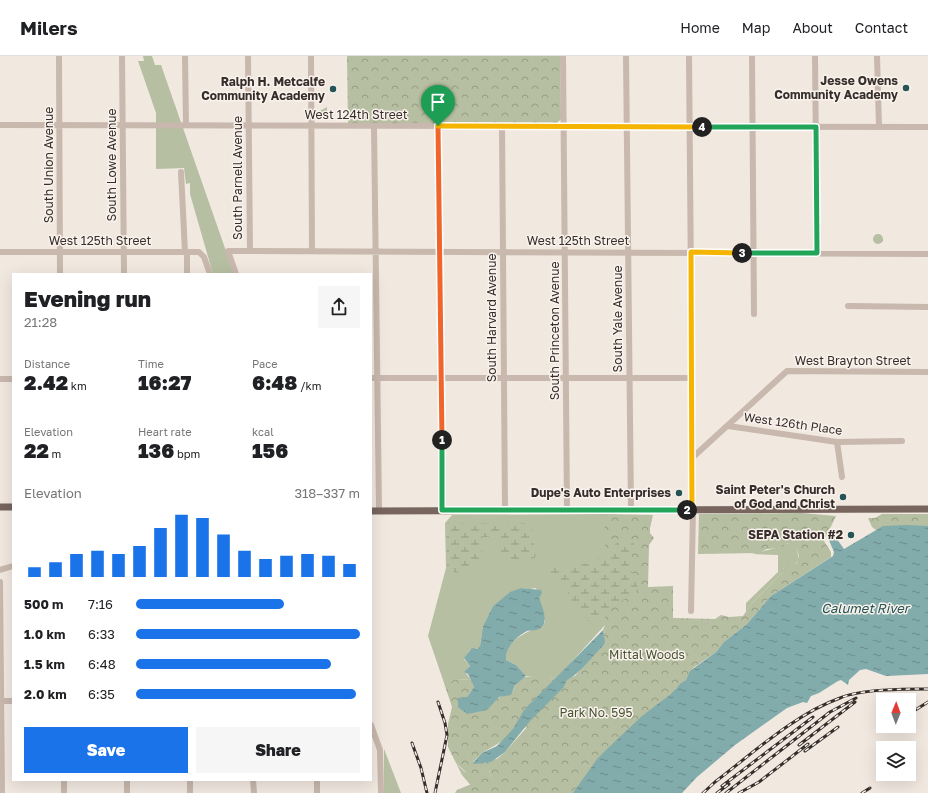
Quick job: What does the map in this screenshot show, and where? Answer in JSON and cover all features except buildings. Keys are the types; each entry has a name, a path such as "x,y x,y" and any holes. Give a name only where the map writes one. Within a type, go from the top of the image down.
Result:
{"main road":[{"path":"0,507 12,507"},
{"path":"372,510 928,509"}],"street":[{"name":"South Union Avenue","path":"59,56 60,273"},
{"name":"South Lowe Avenue","path":"122,56 124,273"},
{"path":"185,56 186,125"},
{"name":"South Parnell Avenue","path":"248,56 250,251"},
{"path":"311,56 312,251"},
{"name":"South Princeton Avenue","path":"563,56 567,510"},
{"name":"South Yale Avenue","path":"626,56 631,510"},
{"path":"689,56 692,378 691,611"},
{"path":"752,56 754,314"},
{"path":"815,56 817,253"},
{"path":"877,56 878,127"},
{"name":"West 124th Street","path":"0,125 928,127"},
{"path":"374,126 376,251 374,378 378,441 379,510"},
{"path":"438,126 442,510"},
{"name":"South Harvard Avenue","path":"502,126 505,510"},
{"path":"181,172 187,273"},
{"name":"South Parnell Avenue","path":"228,251 236,273"},
{"name":"West 125th Street","path":"228,251 928,254"},
{"name":"West 125th Street","path":"0,252 199,252 204,257 210,273"},
{"path":"848,306 928,307"},
{"name":"West Brayton Street","path":"692,458 787,371 928,372"},
{"path":"374,378 692,378"},
{"path":"0,379 12,379"},
{"name":"West 126th Place","path":"728,426 837,442 902,441"},
{"path":"372,441 378,441"},
{"path":"837,442 842,477"},
{"path":"0,570 12,566"},
{"path":"0,582 2,793"},
{"path":"1,701 12,701"},
{"path":"372,728 380,750 381,793"},
{"path":"64,781 64,793"},
{"path":"127,781 127,793"},
{"path":"190,781 190,793"},
{"path":"254,781 254,793"},
{"path":"317,781 317,793"}],"green space":[{"path":"143,56 152,56 155,65 161,65 234,273 213,273 190,194 190,183 186,184 184,168 156,169 156,113 138,61 144,61"},
{"path":"347,56 560,56 561,119 557,123 348,123"},
{"path":"327,107 327,118 318,118 318,112"},
{"path":"876,234 880,234 882,235 882,243 876,244 873,241 873,237"},
{"name":"Mittal Woods","path":"802,513 836,516 824,541 831,552 831,557 771,596 747,624 724,642 716,652 693,668 686,680 675,689 678,693 575,793 455,793 457,790 491,776 489,770 474,775 468,774 456,763 448,747 448,724 452,707 442,677 447,677 451,681 456,679 471,680 474,687 467,697 458,699 496,699 513,691 516,684 525,677 531,676 556,679 553,682 575,676 595,653 604,635 605,514 653,515 650,533 654,538 649,545 648,587 673,586 673,618 715,619 721,615 729,617 743,616 752,603 782,573 784,566 797,563 799,556 797,550 788,543 781,548 767,549 759,553 698,554 699,514","holes":["528,726 497,759 473,762 482,753"]},
{"path":"605,514 605,625 556,679 526,676 516,665 506,660 507,652 514,640 545,622 536,588 521,588 508,594 493,606 483,626 479,648 470,650 464,659 470,666 465,672 471,680 456,679 451,681 442,677 428,636 446,568 445,523 452,515"},
{"path":"882,514 928,514 928,526 887,526 876,530 872,527 868,518 875,518"},
{"path":"450,521 462,523 467,526 473,523 506,524 518,522 530,525 536,554 535,558 507,562 499,559 497,547 501,543 500,539 497,537 483,537 479,543 483,555 488,557 488,560 473,564 472,568 460,570 456,573 447,567 446,526"},
{"path":"633,540 634,545 629,567 638,583 637,590 619,603 600,612 594,622 590,623 573,603 566,589 548,575 546,568 585,564 610,553 613,550 613,546 619,541"},
{"path":"788,543 797,550 799,560 794,565 787,565 783,568 783,572 752,603 746,612 746,603 778,572 778,555 752,554 784,546"},
{"path":"384,749 401,793 384,793"},
{"path":"456,763 468,773 474,774 489,770 491,776 473,788 462,775"}],"water":[{"name":"Calumet River","path":"883,526 928,526 928,674 886,676 866,669 860,670 849,680 848,685 841,680 838,681 819,693 811,696 807,703 803,702 787,708 735,745 697,777 682,793 573,793 597,759 607,749 642,716 671,694 681,683 686,680 690,671 716,652 724,642 747,624 771,596 833,556 834,552 828,538 834,535 844,549"},
{"path":"521,588 541,590 542,593 539,598 545,619 544,623 538,630 527,631 519,636 512,642 507,651 506,660 516,665 526,676 515,685 511,695 499,697 487,710 467,714 458,707 458,698 467,697 474,687 468,674 464,672 470,666 464,658 472,648 477,649 480,646 483,626 493,606 510,592"},
{"path":"603,630 605,642 603,646 581,669 567,680 563,688 530,721 505,752 491,762 474,764 473,763 482,753 497,746 513,729 524,710"}],"railway":[{"path":"703,793 775,735 823,705 840,698 859,693 883,690 928,689"},
{"path":"726,793 830,712 856,698"},
{"path":"435,793 447,735 445,723 438,702"},
{"path":"799,745 855,702"},
{"path":"916,710 928,702"},
{"path":"722,786 813,717"},
{"path":"805,751 838,727"},
{"path":"412,743 421,768 427,793"},
{"path":"739,793 759,782 808,744"},
{"path":"717,793 729,784"},
{"path":"862,793 870,788"}],"place":[{"name":"Jesse Owens Community Academy","path":"906,88"},
{"name":"Ralph H. Metcalfe Community Academy","path":"333,89"},
{"name":"Dupe's Auto Enterprises","path":"679,493"},
{"name":"Saint Peter's Church of God and Christ","path":"843,497"},
{"name":"SEPA Station #2","path":"851,535"}],"route":[{"path":"438,126 816,127 817,253 691,252 692,510 442,510 438,126"}],"park label":[{"name":"Park No. 595","path":"596,713"}]}
